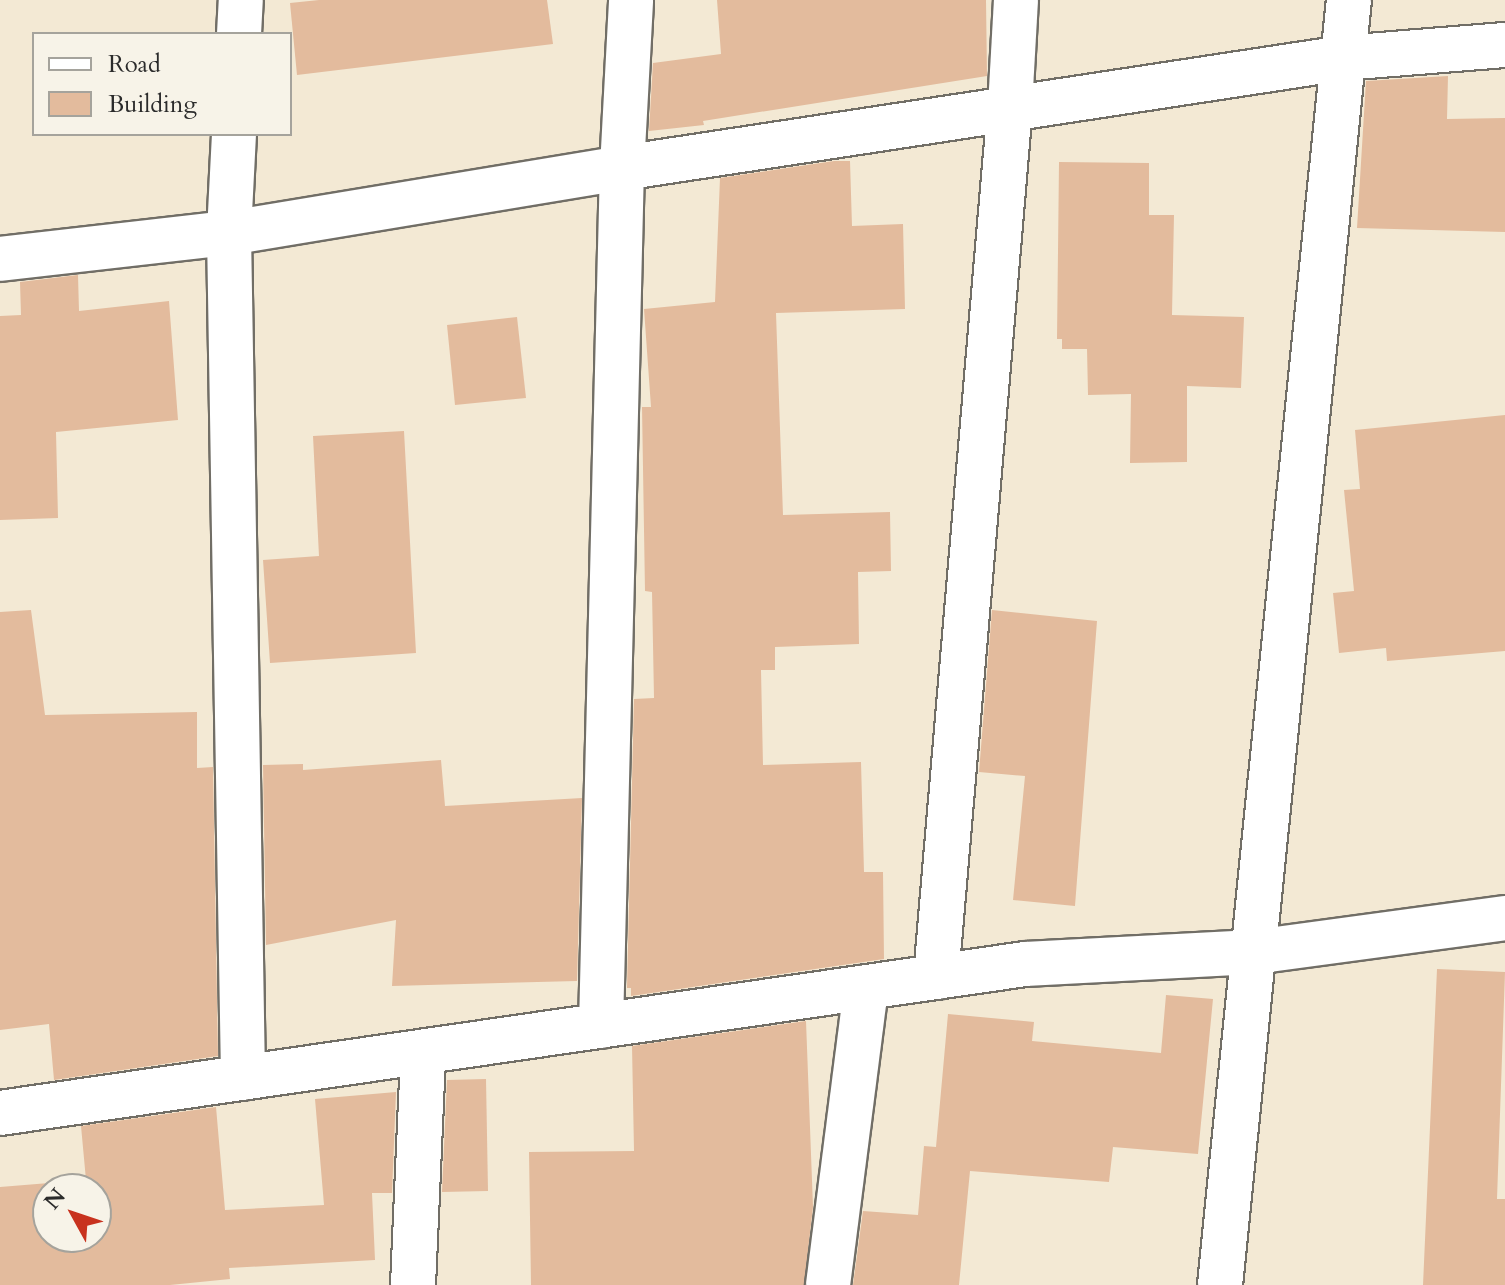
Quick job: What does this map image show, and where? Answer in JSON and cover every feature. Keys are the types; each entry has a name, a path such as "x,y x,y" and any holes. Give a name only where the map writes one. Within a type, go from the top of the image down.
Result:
{"street":[{"path":"239,32 241,0"},
{"path":"601,1026 622,168 631,0"},
{"path":"936,977 1010,107 1016,0"},
{"path":"1220,1285 1349,0"},
{"path":"0,259 229,233 1010,107 1343,58 1505,45"},
{"path":"234,136 229,233 243,1078"},
{"path":"0,1113 1025,964 1254,952 1505,918"},
{"path":"828,1285 866,987"},
{"path":"413,1285 423,1052"}],"building":[{"path":"319,0 547,0 553,44 297,75 290,3"},
{"path":"717,0 986,0 987,76 703,121 704,125 649,131 653,63 721,54"},
{"path":"1448,76 1447,119 1505,118 1505,232 1357,228 1366,81"},
{"path":"850,161 852,226 903,224 905,309 776,313 783,515 890,512 891,571 858,572 859,644 775,647 775,670 761,670 763,765 861,762 864,872 883,872 884,959 631,996 631,988 627,988 634,699 654,698 652,592 645,591 642,407 651,407 644,309 715,302 720,178"},
{"path":"1059,162 1149,163 1149,215 1174,215 1172,315 1244,317 1241,388 1187,386 1187,462 1130,463 1131,394 1088,395 1087,349 1062,349 1062,339 1057,339"},
{"path":"78,275 79,311 169,301 178,420 56,432 58,518 0,520 0,316 21,315 20,282"},
{"path":"517,317 526,398 455,405 447,325"},
{"path":"1505,415 1505,651 1387,661 1386,648 1339,653 1333,593 1354,591 1344,490 1360,489 1355,430"},
{"path":"404,431 416,653 270,663 263,560 319,556 313,436"},
{"path":"31,610 45,715 197,712 197,768 213,767 218,1056 54,1080 49,1024 0,1030 0,612"},
{"path":"992,610 1097,621 1075,906 1013,900 1025,776 979,772"},
{"path":"441,760 445,806 582,798 577,981 392,986 396,920 266,945 263,765 303,764 303,770"},
{"path":"1437,969 1505,972 1497,1199 1505,1199 1505,1285 1423,1285"},
{"path":"1166,995 1213,999 1198,1154 1113,1147 1109,1182 970,1171 959,1285 853,1285 863,1211 918,1215 924,1146 936,1147 948,1014 1034,1022 1032,1041 1161,1053"},
{"path":"806,1021 813,1207 804,1285 531,1285 529,1152 634,1151 632,1046"},
{"path":"486,1079 488,1191 442,1192 447,1080"},
{"path":"396,1092 392,1193 372,1193 375,1260 229,1268 230,1279 170,1285 0,1285 0,1187 32,1184 32,1253 112,1253 112,1173 85,1173 81,1126 216,1107 225,1210 324,1205 315,1099"}]}
